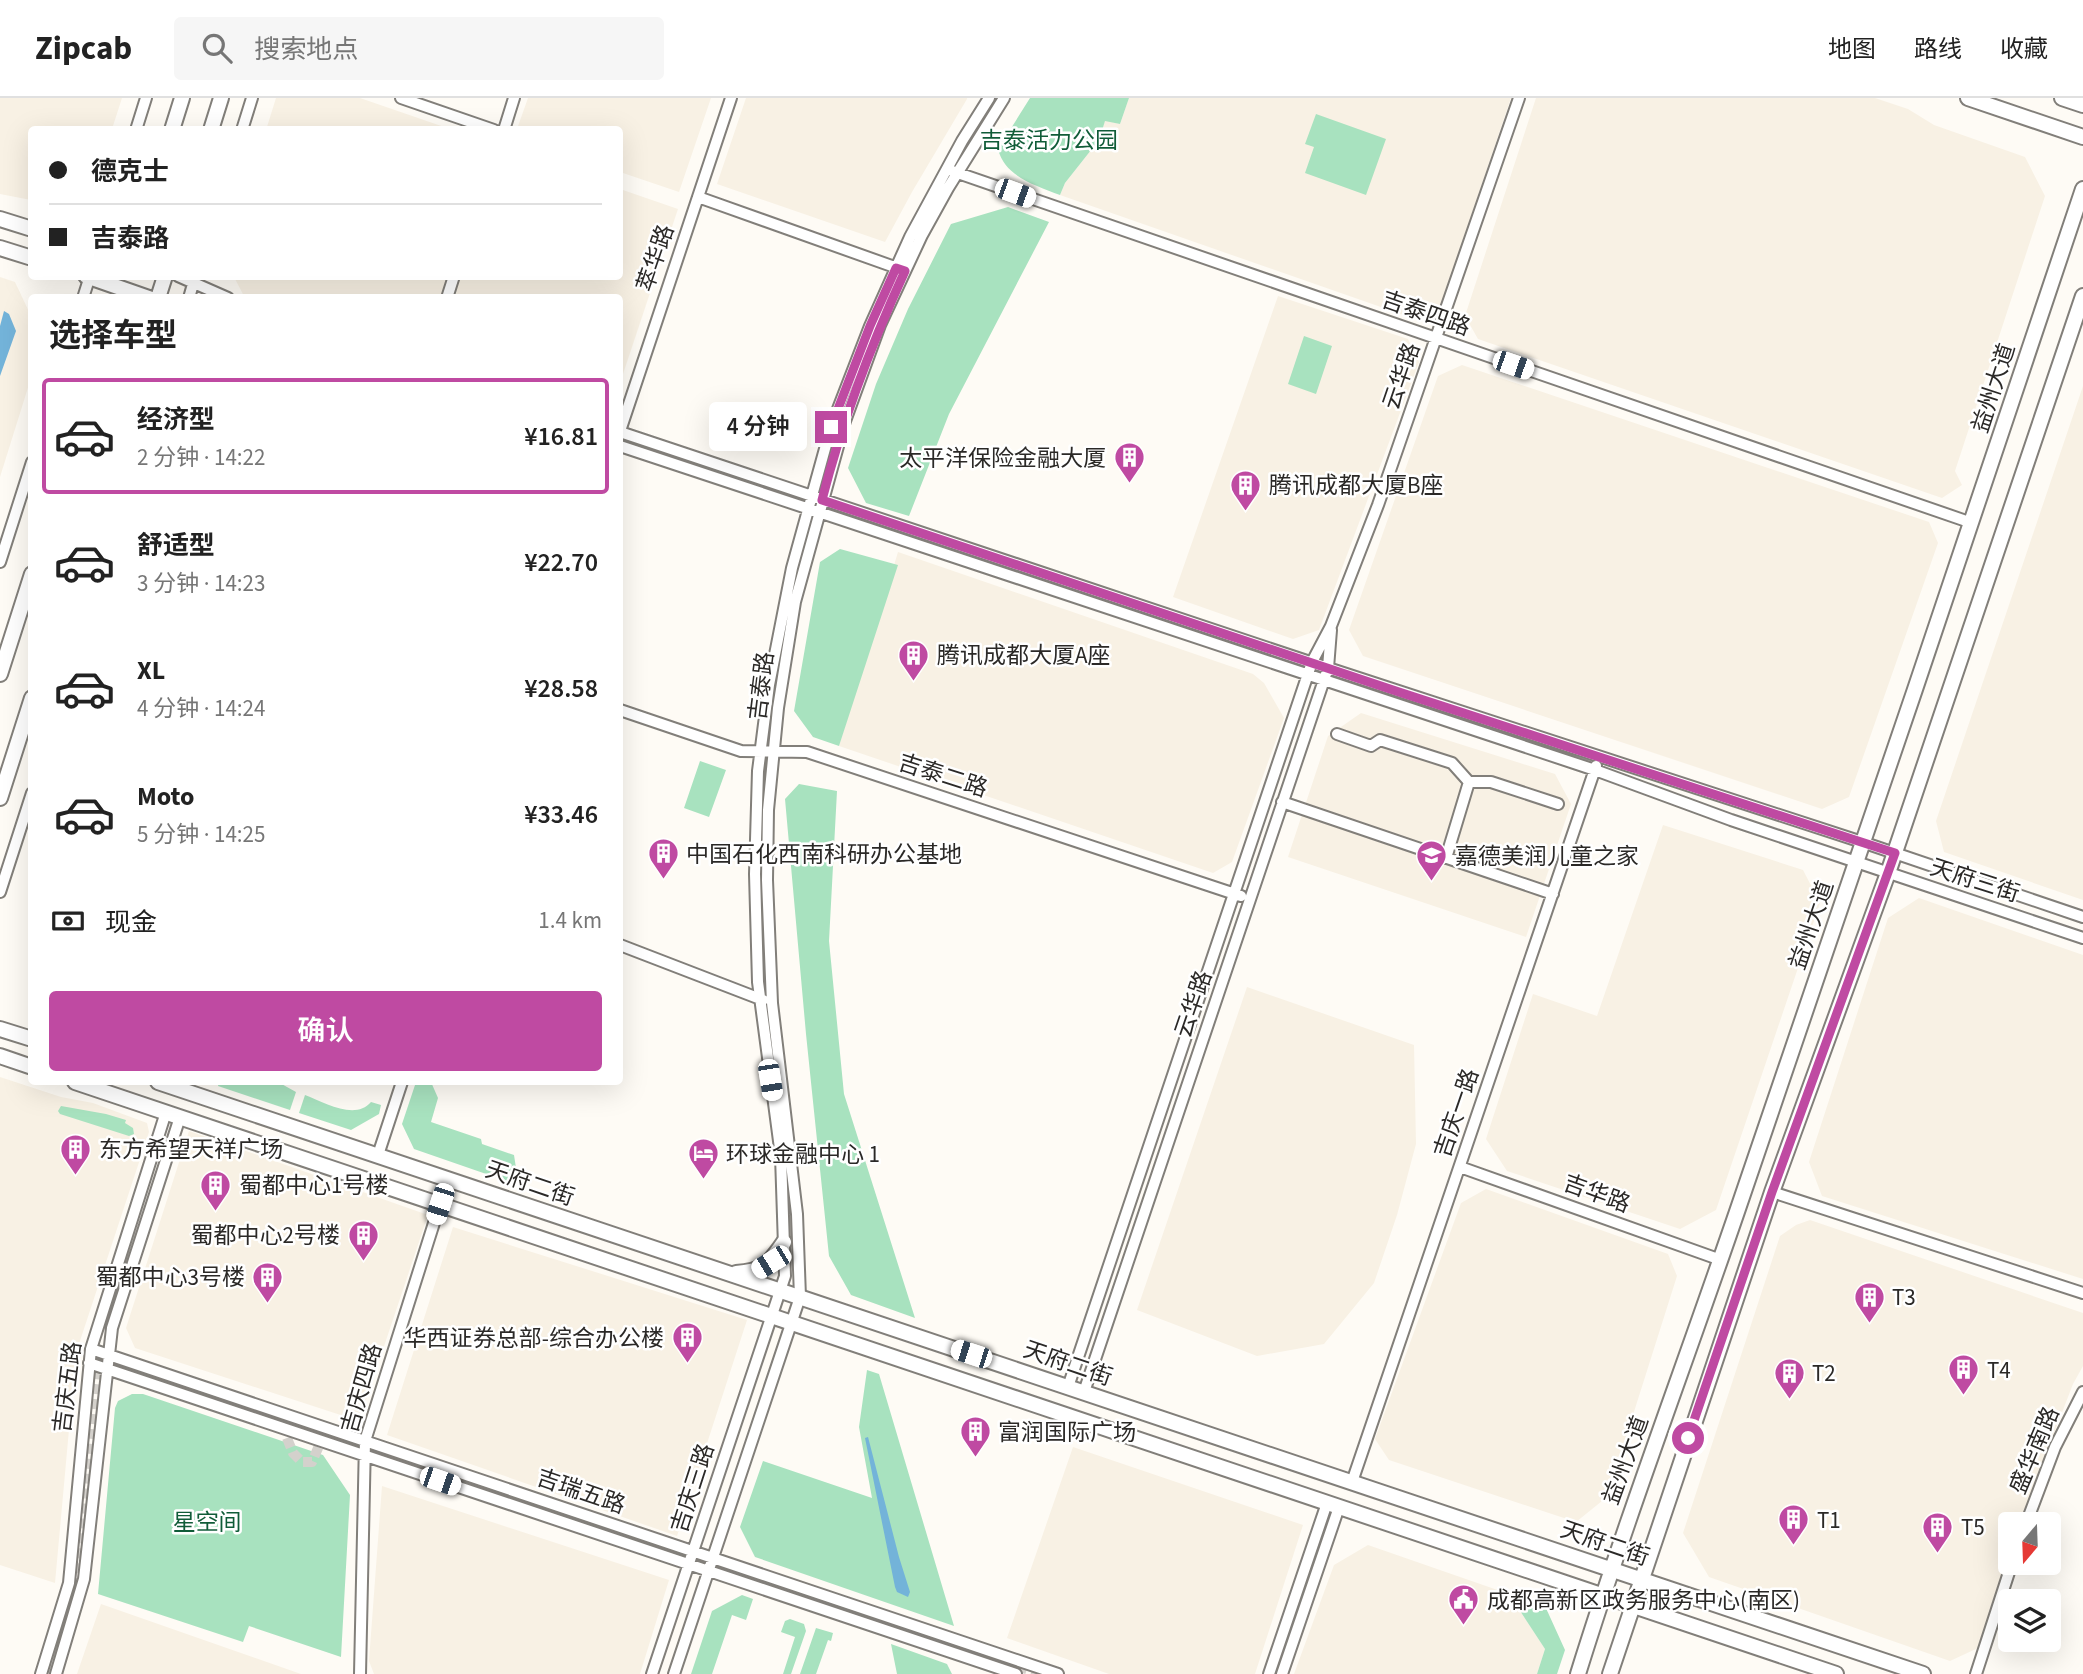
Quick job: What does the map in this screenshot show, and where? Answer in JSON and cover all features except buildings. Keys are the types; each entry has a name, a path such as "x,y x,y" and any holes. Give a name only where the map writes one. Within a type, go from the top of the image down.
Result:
{"main road":[{"path":"173,126 182,98"},
{"path":"212,126 221,98"},
{"path":"1968,98 2083,137"},
{"path":"2062,98 2083,105"},
{"name":"益州大道","path":"1578,1674 1972,523 2083,189"},
{"path":"0,219 28,228"},
{"path":"0,248 28,257"},
{"path":"99,280 139,294"},
{"path":"1610,1674 1772,1192 1895,853 2083,296"},
{"path":"0,674 28,587"},
{"path":"0,798 28,710"},
{"path":"0,1029 28,1038"},
{"path":"0,1056 28,1066"},
{"path":"84,1085 1836,1674"},
{"name":"天府二街","path":"182,1085 378,1155 1923,1674"},
{"path":"714,1268 735,1273 755,1272 771,1262 784,1242"}],"street":[{"path":"137,126 146,98"},
{"path":"243,126 252,98"},
{"path":"401,98 482,126"},
{"path":"504,126 514,98"},
{"name":"萃华路","path":"623,422 731,98"},
{"name":"吉泰路","path":"771,1316 785,1276 781,1156 760,999 755,874 761,751 769,685 792,568 817,498 831,427 870,326 989,98"},
{"name":"吉泰路","path":"952,171 1004,98"},
{"name":"云华路","path":"1068,1387 1312,662 1331,626 1378,505 1519,98"},
{"name":"吉泰四路","path":"952,171 1972,523"},
{"path":"698,197 901,269"},
{"path":"197,280 221,294"},
{"name":"天府三街","path":"623,432 2083,917"},
{"name":"天府三街","path":"623,447 1595,770 2083,938"},
{"path":"0,562 28,474"},
{"name":"吉泰路","path":"792,1323 800,1297 797,1214 772,1003 767,880 768,810 779,695 813,512"},
{"name":"云华路","path":"1084,1392 1328,668 1331,626"},
{"name":"吉泰二路","path":"623,711 741,751 807,752 1250,899"},
{"path":"1336,734 1371,746 1380,740 1452,763 1469,782 1491,782 1558,804"},
{"name":"吉庆一路","path":"1352,1482 1599,757"},
{"path":"1446,858 1469,782"},
{"path":"1282,802 1553,894"},
{"path":"0,892 28,805"},
{"path":"623,946 772,1003"},
{"path":"378,1155 401,1085"},
{"name":"吉庆五路","path":"41,1674 69,1583 91,1349 173,1114"},
{"name":"吉庆五路","path":"56,1674 84,1579 112,1328 173,1114"},
{"name":"吉华路","path":"1460,1167 1721,1260"},
{"path":"1772,1192 2083,1293"},
{"name":"吉庆四路","path":"360,1674 365,1441 440,1204"},
{"name":"吉庆三路","path":"652,1674 771,1316"},
{"name":"吉庆三路","path":"674,1674 792,1323"},
{"name":"吉瑞五路","path":"91,1349 1058,1674"},
{"name":"吉瑞五路","path":"89,1363 288,1434 365,1456 689,1564 984,1669 1016,1674"},
{"name":"盛华南路","path":"2031,1512 2055,1447 2083,1392"},
{"path":"1269,1674 1333,1505"},
{"path":"1282,1674 1333,1505"},
{"path":"1976,1674 2008,1575"}],"shaded area":[{"path":"0,98 122,98 113,126 28,126 28,199 0,194"},
{"path":"276,98 360,98 441,126 267,126"},
{"path":"528,98 711,98 679,192 623,173 623,126 518,126"},
{"path":"746,98 967,99 885,242 717,184"},
{"path":"1129,98 1511,98 1439,311 1418,320 1060,195 1065,183 1099,140 1105,120 1120,124"},
{"path":"1536,98 1875,98 1908,109 1934,125 2025,157 2045,196 1955,471 1962,485 1942,498 1478,339 1465,316"},
{"path":"623,190 678,209 623,374 623,294 243,294 236,280 623,280"},
{"path":"0,277 15,282 28,310 28,388 0,477"},
{"path":"1278,296 1408,339 1419,362 1319,630 1293,639 1173,597"},
{"path":"1462,365 1929,522 1938,543 1849,797 1822,809 1363,656 1349,630 1438,376"},
{"path":"2083,386 2083,900 1944,852 1936,821"},
{"path":"898,552 1253,674 1264,683 1284,718 1232,862 1213,873 839,746"},
{"path":"1361,713 1555,774 1571,804 1526,937 1288,857 1328,736"},
{"path":"1663,825 1803,870 1820,903 1716,1210 1680,1229 1507,1171 1486,1139 1533,994 1597,1016"},
{"path":"1919,898 2083,955 2083,1279 1822,1196 1809,1162 1888,918"},
{"path":"1247,987 1414,1045 1416,1144 1397,1215 1374,1283 1324,1344 1257,1356 1137,1310"},
{"name":"东方希望天祥广场","path":"0,1077 61,1097 93,1103 147,1123 149,1132 76,1353 55,1583 0,1565"},
{"path":"189,1131 428,1215 359,1421 135,1348 126,1328"},
{"path":"1486,1189 1668,1254 1677,1276 1607,1497 1576,1522 1389,1460 1375,1439 1461,1203"},
{"path":"1810,1220 2083,1313 2083,1366 2073,1384 2024,1512 1998,1512 1998,1575 2003,1575 1978,1648 1950,1661 1709,1577 1683,1533 1780,1236 1796,1225"},
{"path":"453,1227 747,1320 677,1536 387,1435"},
{"path":"1073,1447 1303,1525 1255,1674 1109,1674 1007,1638"},
{"path":"382,1486 669,1580 640,1674 374,1674 369,1661"},
{"path":"1368,1545 1509,1594 1545,1649 1537,1674 1294,1674 1334,1565"},
{"path":"101,1604 301,1674 77,1674"}],"green space":[{"name":"吉泰活力公园","path":"1030,98 1129,98 1120,124 1105,121 1099,140 1065,183 1060,195 1022,179 1007,167 998,149"},
{"path":"1316,114 1386,139 1366,195 1305,173 1314,147 1305,144"},
{"path":"1008,207 1049,222 949,414 909,516 866,503 848,468 876,384 908,309 951,224"},
{"path":"1304,336 1332,346 1316,394 1288,384"},
{"path":"840,549 898,565 839,746 813,737 794,711 820,562"},
{"path":"700,761 726,770 709,817 684,808"},
{"path":"799,784 837,791 829,941 844,1094 915,1318 851,1295 829,1256 785,799"},
{"path":"283,1085 296,1092 290,1110 218,1086"},
{"path":"415,1085 432,1085 438,1098 431,1122 481,1139 482,1144 514,1155 516,1168 522,1170 519,1180 512,1183 414,1149 402,1124"},
{"path":"305,1095 348,1110 357,1110 371,1102 381,1105 379,1114 351,1130 299,1113"},
{"path":"61,1106 126,1120 125,1123 133,1128 134,1134 129,1136 60,1114 58,1111"},
{"path":"867,1370 879,1374 954,1626 755,1557 740,1527 763,1461 872,1498 859,1427"},
{"name":"星空间","path":"132,1394 143,1394 323,1455 350,1495 341,1657 249,1626 243,1642 98,1594 115,1408 118,1401"},
{"path":"1509,1594 1545,1606 1565,1650 1557,1674 1537,1674 1545,1649"},
{"path":"742,1595 753,1599 746,1620 732,1615 712,1674 691,1674 712,1611"},
{"path":"790,1619 804,1624 806,1631 791,1674 783,1674 795,1637 781,1632 785,1621"},
{"path":"816,1628 833,1633 831,1641 828,1640 816,1674 800,1674"},
{"path":"891,1644 947,1664 952,1674 897,1674"}],"water":[{"path":"4,311 9,314 16,331 0,376 0,326"},
{"path":"868,1437 910,1592 908,1597 897,1592 895,1587 865,1438"}],"tunnel":[{"path":"48,1674 76,1580 99,1358 1041,1674"},
{"path":"287,1438 293,1453 302,1462 312,1462 324,1434"}],"place":[{"name":"太平洋保险金融大厦","path":"1129,485"},
{"name":"腾讯成都大厦B座","path":"1246,512"},
{"name":"腾讯成都大厦A座","path":"914,682"},
{"name":"中国石化西南科研办公基地","path":"663,881"},
{"name":"嘉德美润儿童之家","path":"1432,883"},
{"name":"东方希望天祥广场","path":"76,1176"},
{"name":"环球金融中心 1","path":"703,1181"},
{"name":"蜀都中心1号楼","path":"216,1212"},
{"name":"蜀都中心2号楼","path":"363,1262"},
{"name":"蜀都中心3号楼","path":"268,1304"},
{"name":"T3","path":"1869,1324"},
{"name":"华西证券总部-综合办公楼","path":"687,1365"},
{"name":"T4","path":"1964,1397"},
{"name":"T2","path":"1789,1400"},
{"name":"富润国际广场","path":"975,1459"},
{"name":"T1","path":"1794,1547"},
{"name":"T5","path":"1938,1554"},
{"name":"成都高新区政务服务中心(南区)","path":"1464,1627"}],"route":[{"path":"831,427 870,326 896,268 905,271 880,325 845,421 822,500 1895,853 1772,1192 1688,1438"}]}
